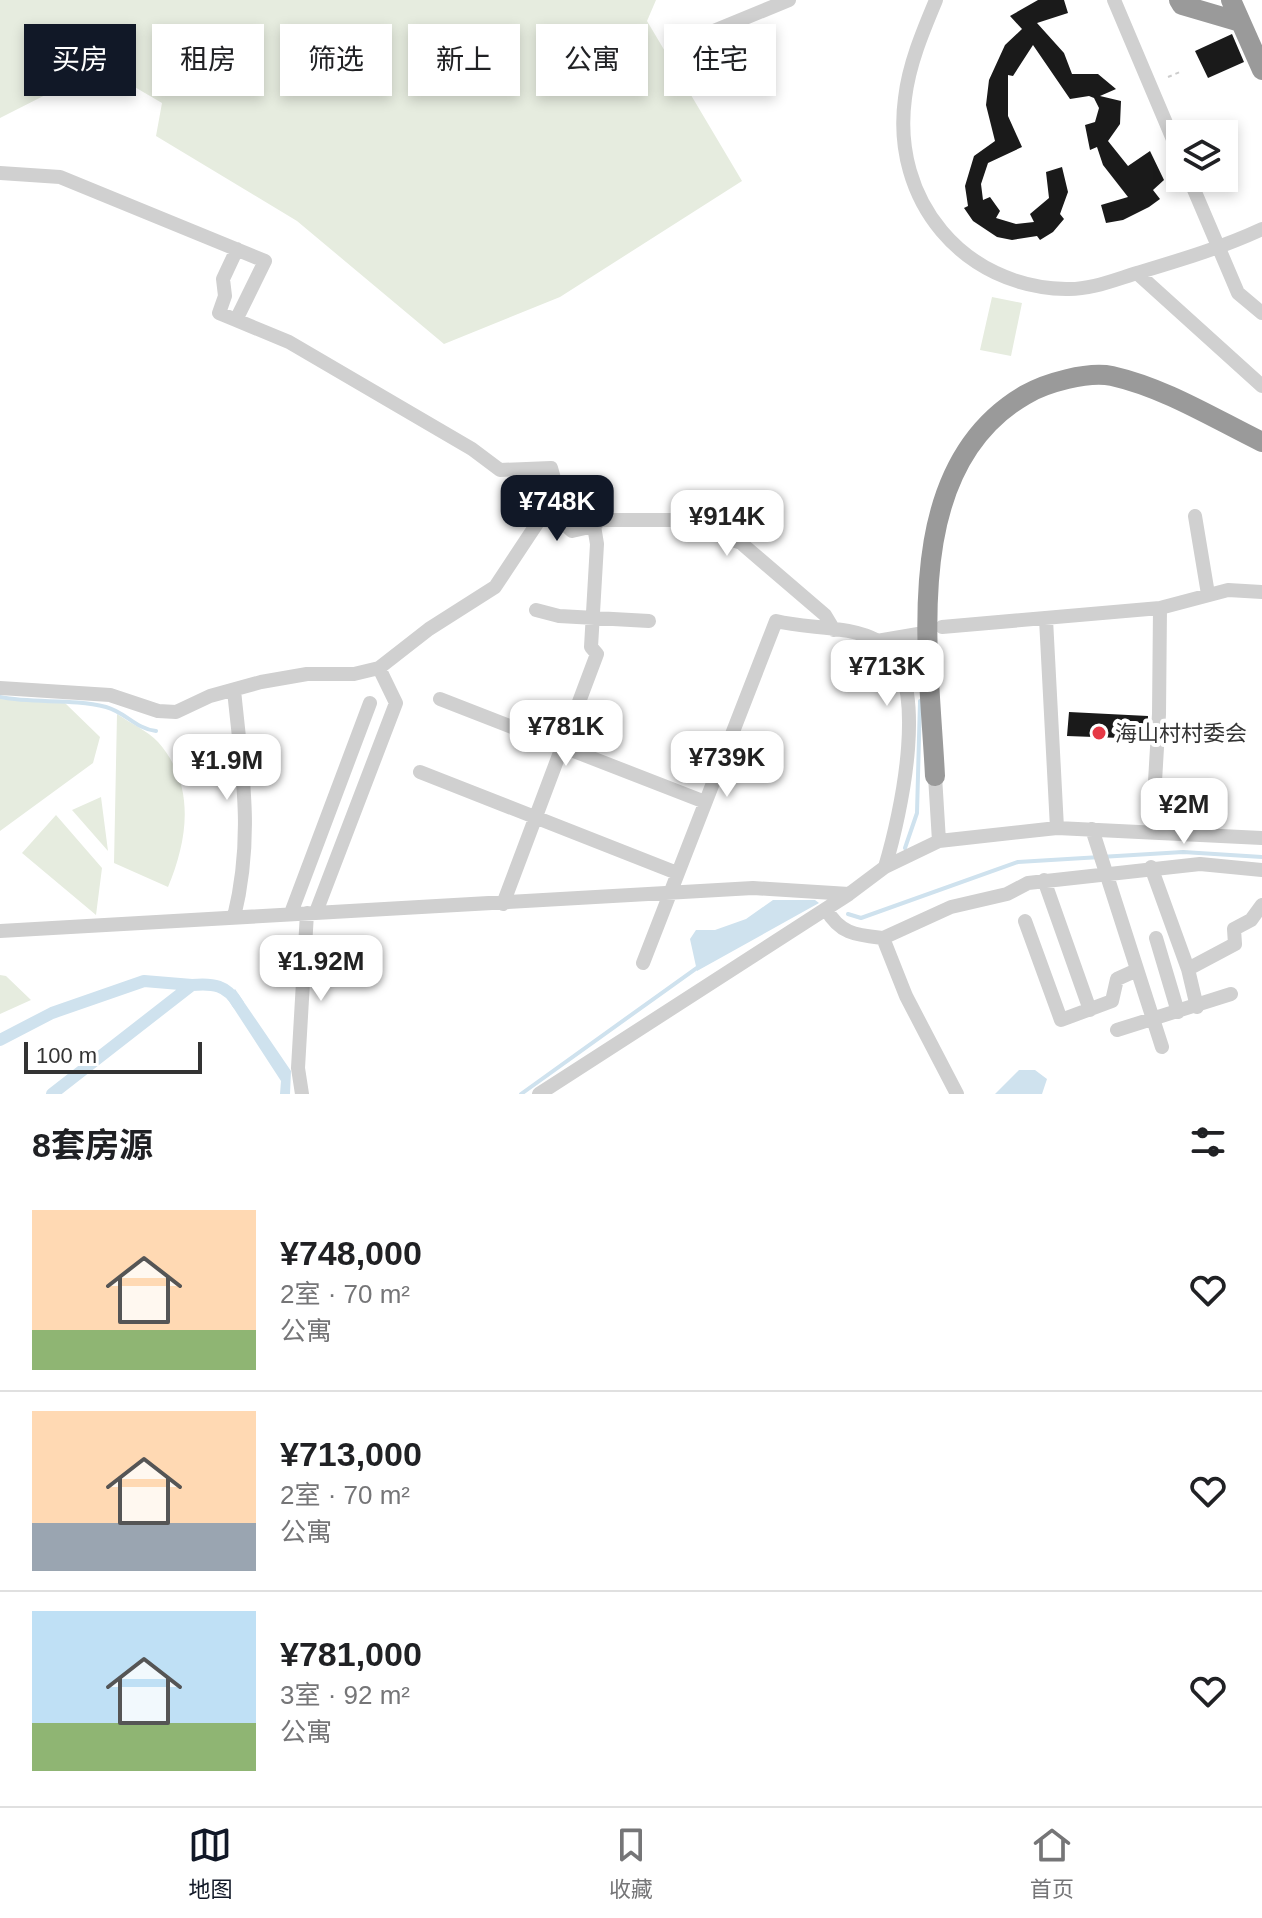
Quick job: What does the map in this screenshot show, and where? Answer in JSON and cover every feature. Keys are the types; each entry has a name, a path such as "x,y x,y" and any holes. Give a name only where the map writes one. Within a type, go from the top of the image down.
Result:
{"highway":[{"path":"1179,0 1182,5 1240,22"},
{"path":"1231,0 1262,70"},
{"path":"935,776 927,568 943,502 967,450 1005,407 1046,383 1109,375 1170,395 1262,442"},
{"path":"1205,414 1262,451"}],"street":[{"path":"731,24 789,0"},
{"path":"936,0 915,52 904,99 904,147 918,194 943,236 982,268 1025,284 1067,289 1093,286 1220,249 1262,229"},
{"path":"1114,0 1166,123"},
{"path":"0,173 60,177 265,261 236,320"},
{"path":"1195,192 1238,293 1262,313"},
{"path":"237,249 223,279 225,296 219,313 289,342 472,449 491,466 512,471 551,468 563,523 572,531 594,526 600,520 619,517 640,522 674,520 741,543 825,615 834,630"},
{"path":"1137,273 1262,386"},
{"path":"0,688 110,695 158,711 176,712 210,696 307,674 354,674 379,668 429,629 495,587 546,510 560,500"},
{"path":"1195,516 1208,594"},
{"path":"503,904 597,654 591,647 597,544 594,526"},
{"path":"942,627 1160,608 1228,590 1262,592"},
{"path":"1152,832 1159,714 1160,608"},
{"path":"536,610 559,616 649,621"},
{"path":"1046,619 1057,828"},
{"path":"643,963 776,621 834,630 877,641 919,635"},
{"path":"877,641 895,656 905,676 908,739 900,820 885,867"},
{"path":"304,913 396,703 379,668"},
{"path":"234,690 248,831 234,917"},
{"path":"440,699 705,802"},
{"path":"302,1094 298,1068 304,913 370,703"},
{"path":"420,772 677,873"},
{"path":"935,776 939,841"},
{"path":"539,1094 849,894 885,867 939,841 1057,828 1152,832 1198,851 1262,870"},
{"path":"1092,829 1162,1047"},
{"path":"826,909 835,926 883,938 951,907 1044,880 1106,870 1151,867 1198,851 1262,838"},
{"path":"1151,867 1188,969 1197,1007"},
{"path":"1044,880 1090,1010"},
{"path":"0,931 753,888 849,894"},
{"path":"1188,969 1235,944 1234,929 1251,920 1262,905"},
{"path":"1025,921 1061,1020 1112,1001 1117,979 1137,970"},
{"path":"1130,950 1172,931"},
{"path":"883,938 906,996 957,1094"},
{"path":"1156,938 1178,1012"},
{"path":"1117,1030 1231,994"}],"path":[{"path":"1168,77 1180,72"}],"shaded area":[{"path":"0,0 656,0 647,21 664,50 664,96 692,96 742,181 560,297 444,344 297,221 156,136 162,103 136,88 136,24 24,24 24,96 43,96 0,118"},
{"path":"992,297 1022,303 1011,356 980,350"},
{"path":"0,699 65,703 100,737 93,763 0,831"},
{"path":"117,714 158,742 178,776 183,794 184,831 168,887 114,863"},
{"path":"101,797 108,851 72,810"},
{"path":"56,815 102,868 96,915 22,853"},
{"path":"0,975 6,976 31,1000 0,1014"}],"water":[{"path":"773,900 815,900 819,903 697,971 690,939 696,930 715,930 746,919"},
{"path":"235,989 291,1071 290,1094 280,1094 281,1081 227,998"},
{"path":"1019,1070 1035,1070 1047,1079 1042,1094 995,1094"}],"building":[{"path":"1038,0 1064,0 1068,13 1037,23 1064,53 1072,74 1098,74 1116,89 1100,96 1121,101 1120,124 1108,141 1128,166 1150,151 1164,180 1153,190 1160,199 1123,220 1106,223 1101,205 1128,197 1103,165 1097,147 1090,150 1085,125 1095,122 1099,108 1094,98 1089,96 1070,99 1033,45 1013,76 1008,75 1008,116 1022,147 988,163 981,184 983,200 990,197 1000,211 996,218 1016,224 1034,222 1030,214 1049,198 1046,172 1062,167 1068,192 1060,214 1064,219 1053,232 1040,240 1037,236 1012,240 997,237 973,221 964,208 968,206 965,186 974,156 995,141 986,105 989,80 1005,45 1022,29 1010,16"},
{"path":"1232,34 1244,62 1208,78 1195,51"},
{"path":"1069,712 1148,716 1147,739 1067,736"}],"waterway":[{"path":"0,697 106,707 142,727 156,731"},
{"path":"905,848 917,813 920,701"},
{"path":"848,914 861,918 1018,862 1183,852 1262,857"},
{"path":"521,1094 698,967"},
{"path":"0,1040 52,1013 144,981 192,985"},
{"path":"52,1094 192,985 219,987 238,1004"}],"place":[{"name":"海山村村委会","path":"1099,733"}]}
